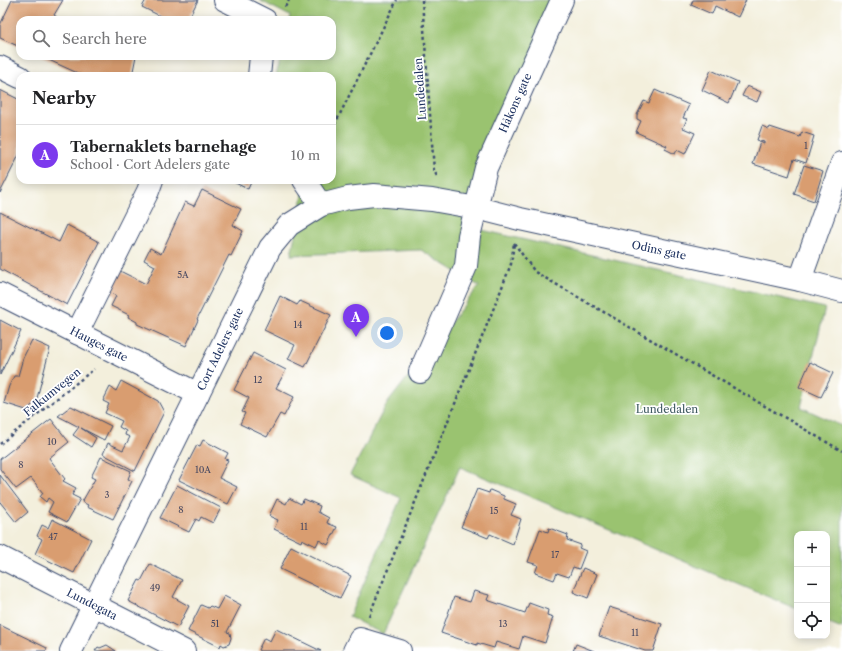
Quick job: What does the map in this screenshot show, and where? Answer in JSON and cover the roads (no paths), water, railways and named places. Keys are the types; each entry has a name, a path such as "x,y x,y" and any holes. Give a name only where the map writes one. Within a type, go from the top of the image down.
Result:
{"street":[{"path":"225,0 257,16"},
{"name":"Håkons gate","path":"420,372 466,266 469,236 486,168 562,0"},
{"path":"260,72 261,60"},
{"path":"0,67 16,75"},
{"path":"800,280 842,163"},
{"path":"77,333 151,184"},
{"path":"307,184 321,205"},
{"name":"Cort Adelers gate","path":"71,651 270,248 289,225 321,205 348,198 374,195 432,200 477,208"},
{"name":"Odins gate","path":"477,208 520,219 800,280 842,291"},
{"name":"Hauges gate","path":"0,294 198,394"},
{"name":"Lundegata","path":"0,557 184,651"},
{"path":"357,645 400,651"}],"place":[{"name":"Tabernaklets barnehage","path":"356,337"}],"park label":[{"name":"Lundedalen","path":"667,409"}]}
